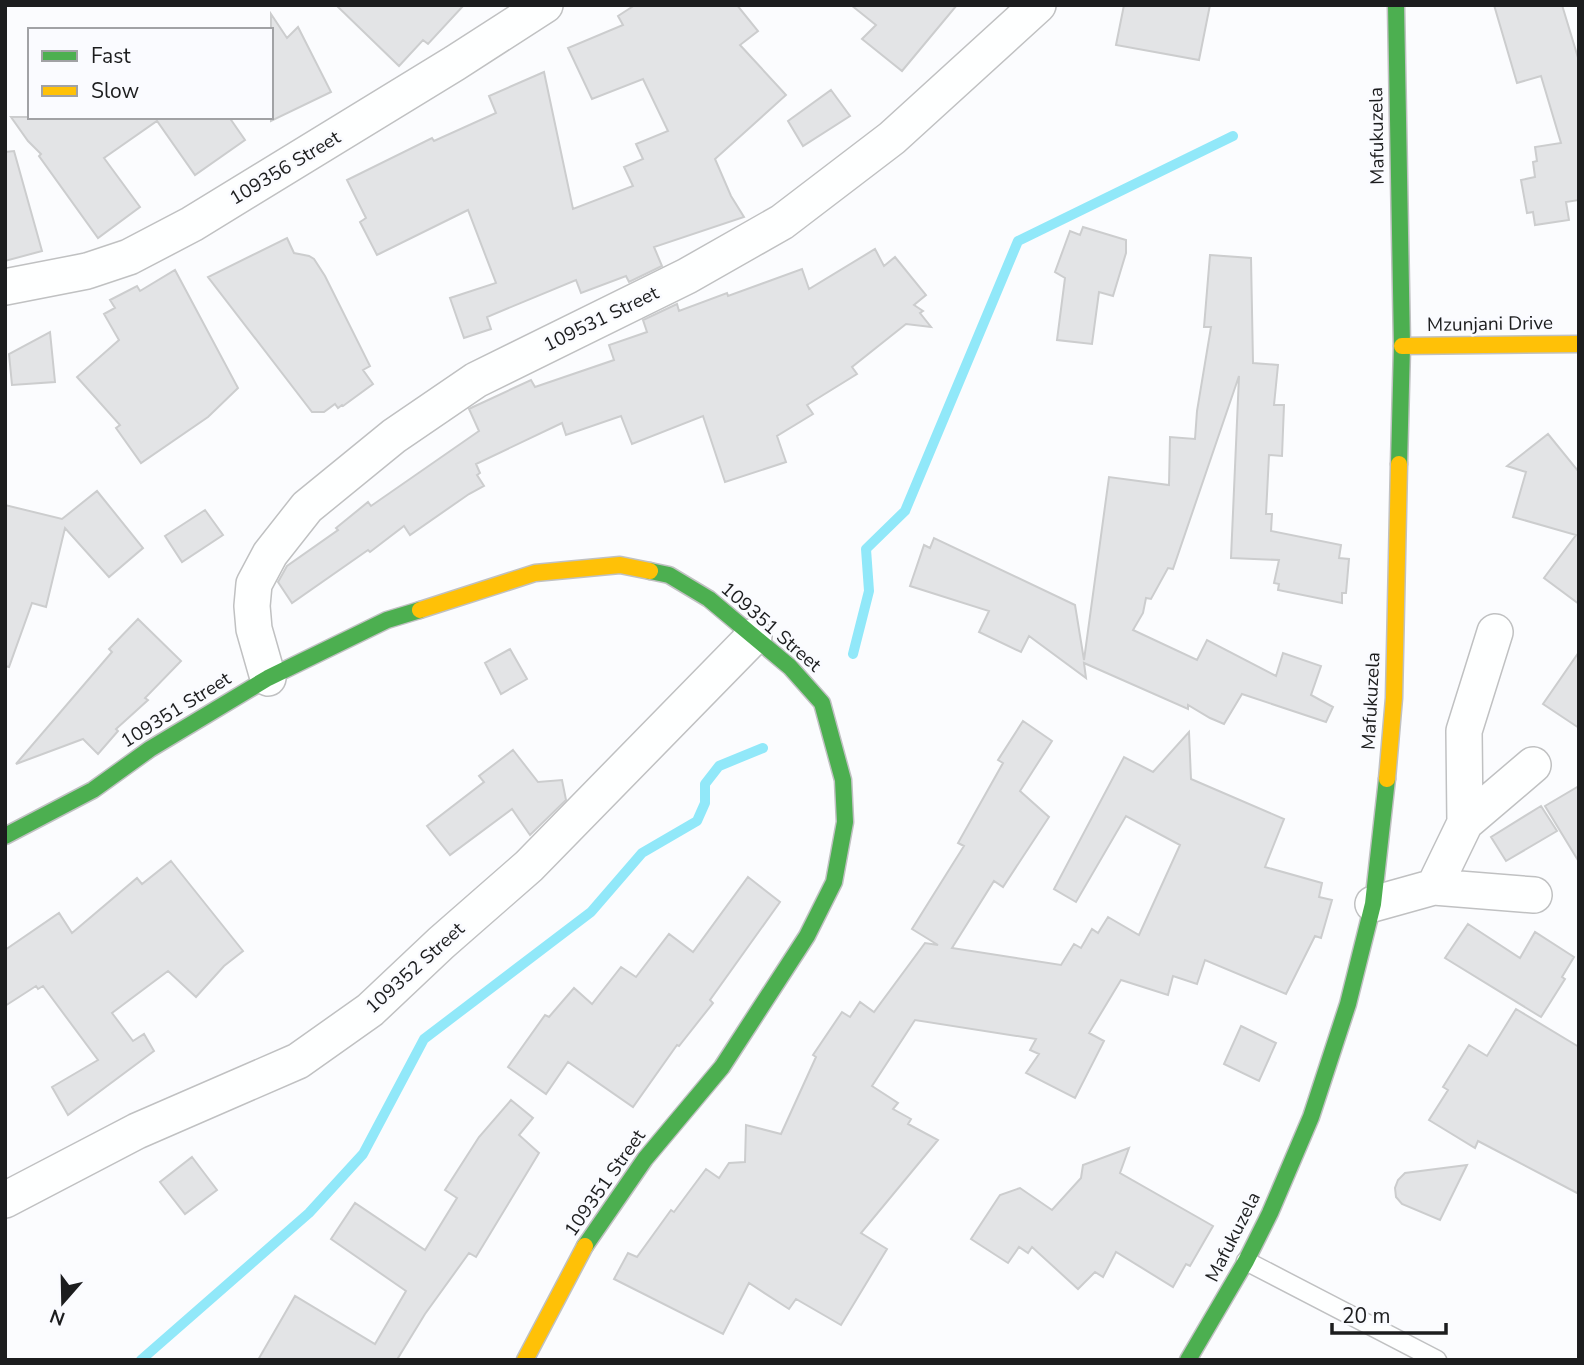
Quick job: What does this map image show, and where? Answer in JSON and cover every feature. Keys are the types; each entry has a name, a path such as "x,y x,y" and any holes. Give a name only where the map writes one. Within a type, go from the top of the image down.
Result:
{"street":[{"name":"109356 Street","path":"5,287 88,271 129,257 192,225 456,63 545,5"},
{"name":"109531 Street","path":"268,678 254,628 254,584 270,554 307,507 394,436 476,380 687,276 782,222 892,138 1038,5"},
{"name":"Mafukuzela","path":"1188,1360 1247,1261 1311,1117 1348,1004 1373,904 1394,698 1402,346 1396,5"},
{"name":"Mzunjani Drive","path":"1402,346 1579,344"},
{"name":"109351 Street","path":"5,836 93,790 149,749 268,678 387,620 535,573 620,565 669,575 709,599 790,667 822,703 843,779 845,822 834,882 807,936 722,1067 645,1158 589,1238 525,1360"},
{"path":"1465,823 1464,731 1495,632"},
{"name":"109352 Street","path":"5,1200 137,1131 298,1061 370,1010 529,866 754,636"},
{"path":"1434,887 1465,823 1534,765"},
{"path":"1373,904 1434,887 1534,895"}],"lane":[{"path":"1247,1261 1437,1360"}],"building":[{"path":"336,5 464,5 428,44 423,40 399,66"},
{"path":"635,5 737,5 758,31 740,45 786,95 715,159 731,196 744,217 654,247 662,266 629,282 626,276 581,293 576,280 487,317 491,329 464,338 450,298 496,283 468,210 377,255 360,222 366,218 347,180 432,138 434,141 496,113 489,96 544,72 573,209 633,186 624,167 643,159 636,144 668,131 643,79 592,99 568,48 623,25 618,16"},
{"path":"851,5 957,5 902,71 862,39 876,25"},
{"path":"1124,5 1210,5 1199,60 1116,45"},
{"path":"1494,5 1562,5 1579,61 1579,200 1566,202 1569,220 1535,225 1533,212 1527,213 1521,180 1535,177 1535,147 1561,143 1541,76 1517,83"},
{"path":"271,14 287,38 298,27 331,92 271,121 273,28"},
{"path":"831,90 850,116 803,146 788,121"},
{"path":"11,117 230,119 245,140 195,175 157,121 104,158 140,207 98,238 39,156 41,154"},
{"path":"14,151 42,251 5,261 5,152"},
{"path":"1083,227 1126,240 1126,253 1113,296 1099,292 1092,344 1057,340 1065,278 1055,272 1070,231 1080,235"},
{"path":"287,238 294,253 314,259 370,366 363,370 373,384 343,406 338,408 335,404 324,412 312,412 208,277"},
{"path":"875,249 884,266 895,257 926,295 914,305 923,311 920,313 931,327 906,324 852,367 857,374 807,405 813,414 777,436 786,462 725,482 703,416 632,444 621,416 566,435 562,423 476,464 480,473 477,475 484,486 410,535 404,526 370,552 368,550 292,603 278,582 287,566 338,530 336,528 368,502 371,506 479,431 469,409 531,380 535,387 614,360 609,345 647,332 643,320 677,304 679,311 802,269 809,289"},
{"path":"1210,255 1251,258 1253,363 1278,365 1274,405 1284,405 1282,456 1269,455 1266,514 1272,514 1271,531 1341,545 1339,558 1349,559 1346,593 1342,593 1342,603 1278,590 1279,584 1274,583 1279,560 1231,558 1239,376 1173,569 1168,568 1151,599 1146,598 1143,613 1133,630 1197,660 1207,640 1276,676 1283,653 1321,666 1311,695 1333,707 1326,722 1242,694 1224,724 1188,705 1188,709 1084,663 1086,678 1029,636 1021,652 979,632 989,611 910,586 924,545 930,548 934,538 1075,605 1084,660 1109,477 1169,485 1170,437 1195,439 1211,327 1204,327"},
{"path":"175,270 238,388 208,417 141,463 116,428 120,425 77,377 119,340 104,314 115,308 110,300 137,286 140,291"},
{"path":"50,332 55,382 12,385 9,354"},
{"path":"1548,434 1579,472 1579,604 1544,578 1576,535 1513,517 1526,472 1507,466"},
{"path":"97,491 143,548 109,577 65,528 46,607 32,603 9,667 5,666 5,505 62,519"},
{"path":"205,510 223,535 182,562 165,536"},
{"path":"138,619 181,661 145,698 148,700 116,729 118,731 98,754 83,739 16,764 112,652 109,649"},
{"path":"510,649 527,679 501,694 485,663"},
{"path":"1579,652 1579,728 1543,704"},
{"path":"1023,721 1052,741 1020,791 1049,817 1003,887 994,881 952,948 1061,965 1074,944 1081,948 1092,929 1098,933 1108,917 1139,935 1180,845 1126,816 1076,902 1054,889 1124,757 1153,772 1189,732 1191,779 1284,819 1265,867 1322,883 1319,897 1332,900 1321,938 1315,936 1286,994 1205,960 1197,984 1173,976 1168,995 1121,980 1089,1033 1104,1041 1075,1098 1026,1073 1039,1054 1030,1050 1036,1039 915,1020 872,1086 898,1103 893,1109 911,1119 908,1124 938,1140 861,1233 887,1249 841,1325 796,1299 789,1309 749,1283 723,1334 614,1279 628,1253 637,1257 671,1210 674,1212 706,1169 719,1178 729,1163 745,1162 746,1125 781,1134 816,1057 813,1055 842,1012 850,1017 860,1002 874,1012 925,943 938,945 912,929 964,846 958,843 1003,763 998,760"},
{"path":"513,750 538,782 562,780 566,800 530,835 512,809 450,855 427,826 484,782 479,776"},
{"path":"1579,786 1579,862 1545,806"},
{"path":"1541,806 1557,831 1506,861 1491,837"},
{"path":"171,861 243,951 224,966 196,997 168,971 112,1013 133,1041 144,1034 154,1051 68,1115 52,1087 98,1060 43,986 38,989 36,986 5,1006 5,950 59,913 72,933 137,878 142,884"},
{"path":"748,877 780,902 710,1000 713,1003 679,1046 677,1045 633,1107 568,1062 546,1094 508,1067 545,1015 549,1017 574,988 592,1004 621,967 636,977 669,934 693,952"},
{"path":"1468,924 1520,958 1535,932 1574,957 1562,977 1565,979 1541,1017 1445,958"},
{"path":"1516,1009 1579,1047 1579,1194 1478,1141 1475,1148 1429,1120 1448,1090 1443,1087 1469,1045 1487,1056"},
{"path":"1241,1026 1276,1043 1259,1081 1224,1064"},
{"path":"511,1100 533,1118 519,1135 539,1153 476,1257 469,1253 425,1314 398,1358 401,1360 258,1360 295,1296 375,1344 406,1291 331,1239 355,1203 425,1250 457,1198 445,1190 479,1137"},
{"path":"1129,1148 1120,1173 1213,1226 1190,1266 1186,1264 1173,1287 1116,1252 1103,1277 1095,1272 1078,1289 1032,1247 1028,1253 1019,1247 1008,1263 971,1239 1000,1195 1020,1188 1052,1210 1081,1178 1083,1165"},
{"path":"192,1157 217,1190 185,1214 160,1182"},
{"path":"1467,1165 1440,1220 1402,1204 1396,1197 1398,1180 1405,1173"}],"waterway":[{"path":"853,654 869,591 866,549 905,511 1018,241 1233,136"},
{"path":"141,1360 309,1213 363,1154 424,1039 591,912 642,853 697,821 705,803 705,784 719,766 763,748"}],"traffic: fast":[{"path":"1396,5 1402,346 1399,464"},
{"path":"585,1246 645,1159 722,1067 807,936 834,882 845,822 843,780 822,703 790,667 709,599 669,575 650,571"},
{"path":"5,836 93,790 150,749 268,678 387,620 420,610"},
{"path":"1188,1360 1246,1261 1270,1213 1311,1117 1348,1004 1373,904 1387,779"}],"traffic: slow":[{"path":"1402,346 1579,344"},
{"path":"1387,779 1394,698 1399,464"},
{"path":"420,610 535,573 620,565 650,571"},
{"path":"525,1360 585,1246"}]}
